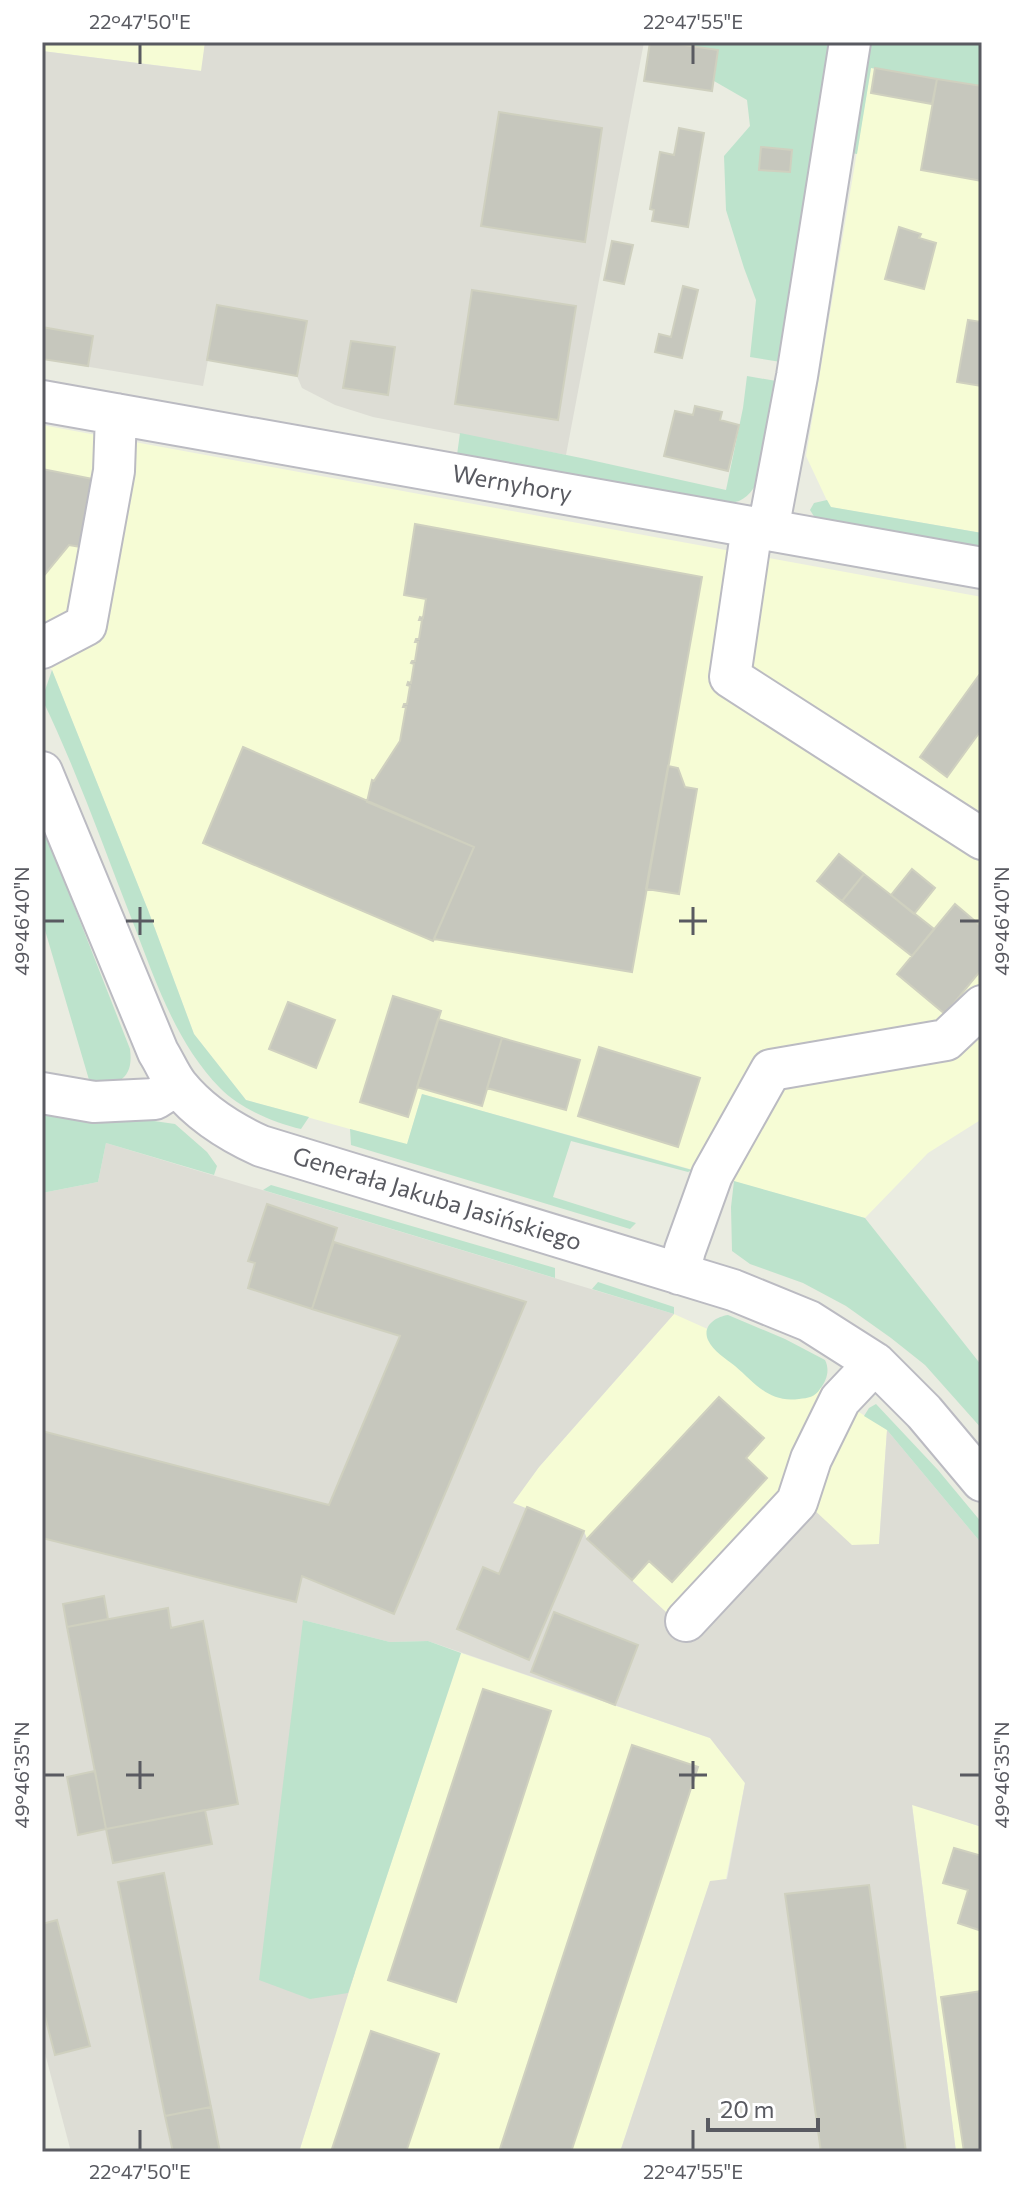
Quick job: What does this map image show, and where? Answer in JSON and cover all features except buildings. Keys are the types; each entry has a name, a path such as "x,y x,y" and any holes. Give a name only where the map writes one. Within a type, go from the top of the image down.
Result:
{"street":[{"path":"850,42 797,376 760,528 730,677 982,839"},
{"name":"Wernyhory","path":"42,401 982,568"},
{"path":"42,648 86,625 114,471 116,414"},
{"name":"Generała Jakuba Jasińskiego","path":"42,772 158,1052 177,1085 215,1121 261,1146 733,1290 809,1321 875,1363 924,1412 982,1481"},
{"path":"679,1274 712,1175 771,1070 946,1040 982,1006"},
{"path":"42,1093 94,1102 155,1099 177,1085"},
{"path":"686,1621 797,1502 811,1459 840,1400 875,1363"}],"shaded area":[{"path":"42,42 205,42 202,71 42,51"},
{"path":"205,42 644,42 566,455 373,417 335,405 302,388 297,376 208,360 203,386 42,359 42,51 201,71"},
{"path":"664,42 837,42 787,363 750,357 756,300 726,210 724,156 750,126 747,100 714,81 718,50"},
{"path":"866,42 982,42 982,86 871,68 857,154 846,152"},
{"path":"871,68 982,86 982,533 830,507 806,456"},
{"path":"747,376 782,382 765,466 750,493 737,502 719,503 457,455 460,433 726,490"},
{"path":"42,425 982,597 982,1119 928,1153 865,1218 422,1094 407,1145 246,1100 194,1034 52,670 42,659"},
{"path":"827,500 831,507 982,533 982,551 825,523 815,518 810,510 814,503"},
{"path":"52,670 194,1034 246,1100 309,1117 301,1129 258,1114 228,1095 204,1070 178,1030 42,699"},
{"path":"42,824 130,1049 127,1074 117,1082 92,1090 42,920"},
{"path":"422,1094 692,1170 688,1172 571,1141 553,1197 636,1223 630,1229 351,1145 350,1129 407,1144"},
{"path":"42,1109 175,1124 207,1152 217,1166 214,1175 106,1143 98,1182 42,1193"},
{"path":"106,1143 674,1314 539,1467 513,1503 584,1531 587,1539 693,1637 812,1508 852,1545 879,1544 887,1430 982,1544 982,1827 912,1805 956,2152 620,2152 710,1881 727,1879 745,1783 710,1738 428,1641 390,1642 303,1620 355,1972 299,2152 71,2152 42,2042 42,1193 98,1182"},
{"path":"734,1181 865,1218 982,1366 982,1429 925,1365 891,1338 846,1306 803,1283 750,1264 732,1251"},
{"path":"271,1185 555,1268 555,1278 263,1190"},
{"path":"598,1282 674,1307 674,1314 592,1289"},
{"path":"674,1314 779,1361 887,1430 879,1545 852,1545 693,1637 587,1539 583,1531 512,1503 539,1467"},
{"path":"728,1315 825,1360 827,1375 818,1392 799,1399 771,1395 720,1354 708,1340 707,1330 714,1320"},
{"path":"876,1404 982,1523 982,1544 887,1430 864,1416"},
{"path":"303,1620 390,1642 428,1641 461,1653 348,1993 310,1999 259,1980"},
{"path":"461,1653 710,1738 745,1783 726,1879 710,1882 620,2152 299,2152 348,1993"},
{"path":"912,1804 982,1827 982,2152 956,2152"}]}
